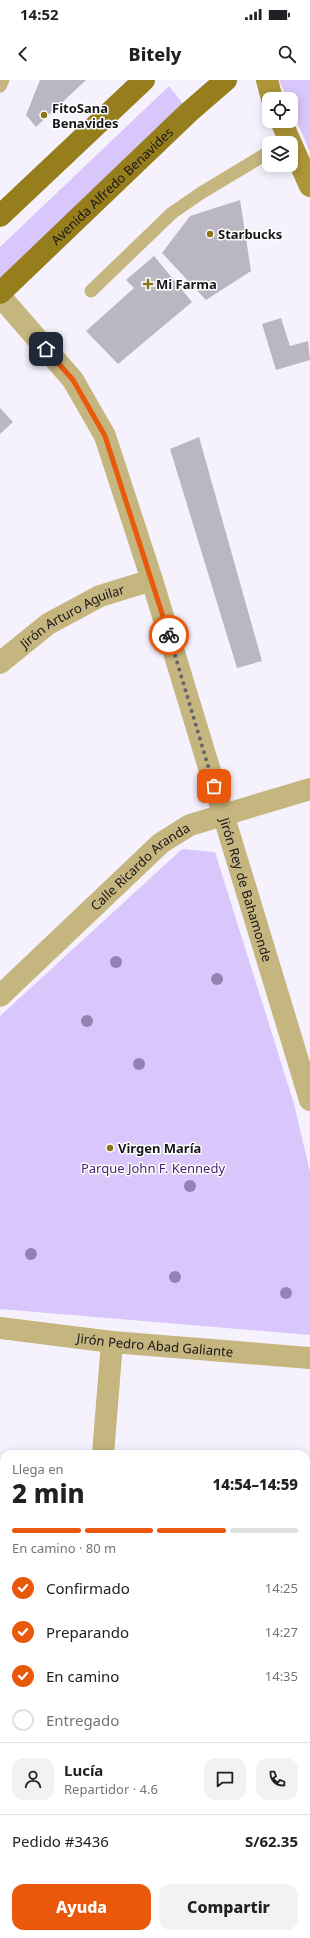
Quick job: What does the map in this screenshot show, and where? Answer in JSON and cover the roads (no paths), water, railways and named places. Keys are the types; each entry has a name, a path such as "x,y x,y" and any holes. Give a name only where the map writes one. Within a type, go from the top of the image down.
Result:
{"main road":[{"path":"0,216 144,80"},
{"name":"Avenida Alfredo Benavides","path":"0,293 188,113 226,80"},
{"path":"267,80 270,92"},
{"path":"284,134 310,186"}],"street":[{"name":"Jirón Rey de Bahamonde","path":"0,296 73,380 105,436 152,580 310,1100"},
{"name":"Jirón Arturo Aguilar","path":"0,664 48,624 100,596 152,580"},
{"name":"Calle Ricardo Aranda","path":"0,996 161,843 190,825 310,789"},
{"name":"Jirón Pedro Abad Galiante","path":"0,1328 112,1342 310,1358"},
{"path":"103,1450 112,1342"}],"lane":[{"path":"0,86 3,80"},
{"path":"91,291 172,213 201,192 262,156"}],"place":[{"name":"FitoSana Benavides","path":"44,115"},
{"name":"Starbucks","path":"210,234"},
{"name":"Mi Farma","path":"148,284"},
{"name":"Virgen María","path":"110,1148"}],"park label":[{"name":"Parque John F. Kennedy","path":"153,1168"}]}
